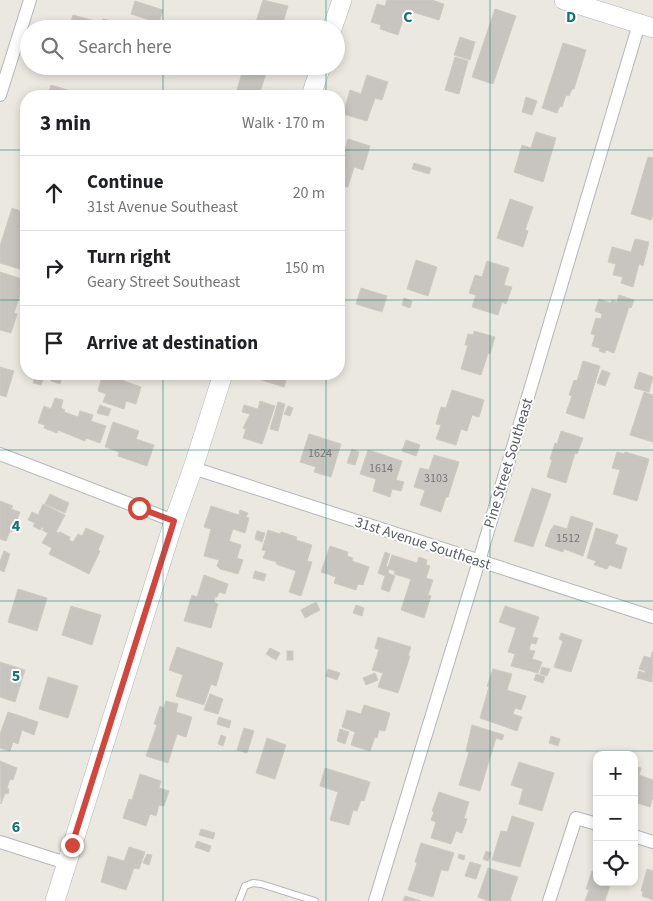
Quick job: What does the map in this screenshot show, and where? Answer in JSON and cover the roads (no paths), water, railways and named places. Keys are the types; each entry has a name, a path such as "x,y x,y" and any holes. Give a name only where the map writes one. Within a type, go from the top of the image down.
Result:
{"main road":[{"path":"335,20 342,0"},
{"path":"564,0 646,26"},
{"path":"313,90 317,75"},
{"path":"55,901 174,521 221,380"}],"street":[{"path":"24,20 30,0"},
{"name":"Pine Street Southeast","path":"375,901 478,561 646,26"},
{"path":"0,95 20,32"},
{"path":"0,454 174,521"},
{"name":"31st Avenue Southeast","path":"193,468 653,617"},
{"path":"549,901 576,818 593,823"},
{"path":"638,837 653,842"},
{"path":"0,842 66,863"}],"lane":[{"path":"239,901 245,886 253,883 315,901"}]}
